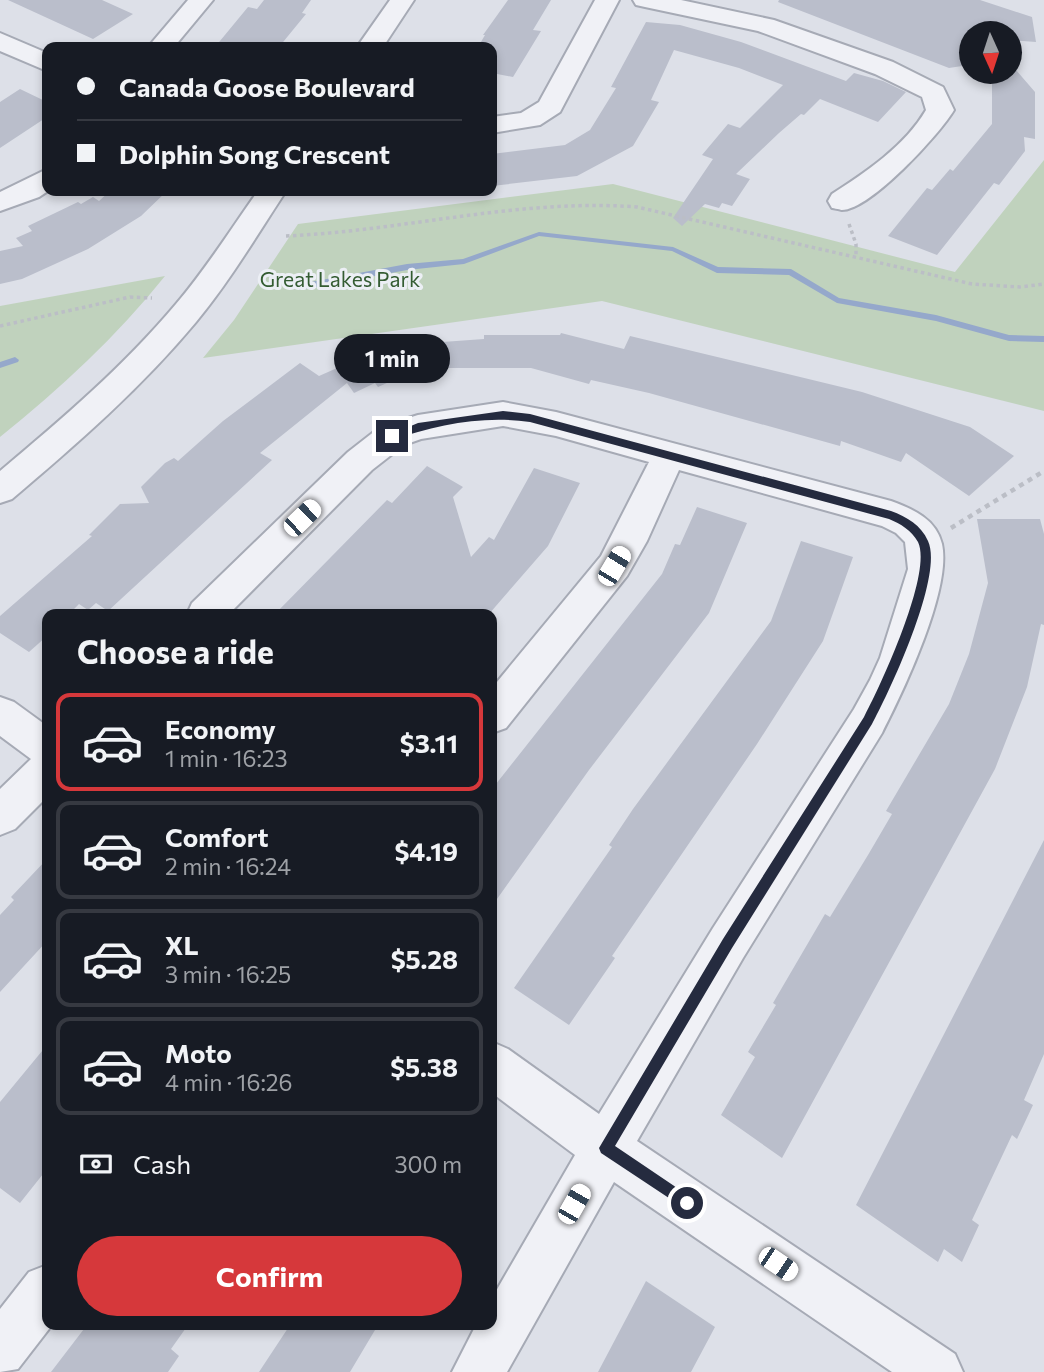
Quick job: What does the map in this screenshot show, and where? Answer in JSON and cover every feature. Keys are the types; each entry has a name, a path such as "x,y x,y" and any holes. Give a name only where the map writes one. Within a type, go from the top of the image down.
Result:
{"street":[{"path":"165,42 201,0"},
{"path":"373,42 402,0"},
{"path":"497,124 540,117 550,106 607,0"},
{"path":"645,0 742,18 765,25 884,68 934,93 940,110 927,132 870,183 842,201"},
{"path":"0,41 42,61"},
{"path":"0,202 29,191 42,182"},
{"path":"0,490 88,417 142,364 199,298 269,196"},
{"path":"210,609 360,461 392,436 418,426 503,414 556,424 878,512 908,523 924,543 926,569 899,658 868,721 728,943 606,1148 478,1372"},
{"path":"497,710 614,566 629,541 669,456"},
{"path":"0,714 42,744"},
{"path":"0,817 42,775"},
{"path":"497,1069 606,1148 937,1372"},
{"path":"0,1352 42,1297"}],"path":[{"path":"842,201 856,244 856,257"},
{"path":"286,236 338,235 547,208 605,204 637,207 972,284 1044,284"},
{"path":"0,326 130,297 152,298"},
{"path":"950,529 1044,471"}],"green space":[{"name":"Great Lakes Park","path":"1044,160 1044,411 602,301 203,358 234,320 298,224 613,184 955,272"},
{"path":"165,276 87,361 0,437 0,306"}],"building":[{"path":"8,0 102,0 133,14 93,39"},
{"path":"264,0 311,0 302,13 306,14 283,42 219,42 248,7 257,9"},
{"path":"508,0 551,0 533,30 541,31 513,77 497,74 497,42 481,42"},
{"path":"980,0 1032,17 1036,42 1022,41 1022,21 959,21 959,66 949,68 778,2"},
{"path":"646,22 680,25 741,42 846,81 854,73 883,81 906,92 878,122 820,99 736,174 750,179 732,206 722,203 719,208 705,204 682,226 673,218 713,159 702,155 728,124 740,128 783,85 739,68 674,50 651,100 659,102 633,146 577,176 497,185 497,153 565,145 590,130 616,88 611,87"},
{"path":"1022,77 1035,92 1035,139 1024,137 1025,151 999,185 994,183 937,255 888,236 927,188 932,190 950,169 953,171 992,124 992,84 1022,84"},
{"path":"20,89 42,100 42,120 0,148 0,102"},
{"path":"104,196 162,196 141,216 88,249 22,279 0,284 0,251 23,246 16,238 32,231 28,226 78,202 81,204 93,197 99,201"},
{"path":"561,333 624,349 630,336 862,392 970,427 1014,456 969,496 906,453 901,462 841,441 840,446 649,393 591,380 589,384 531,368 427,368 427,365 378,387 375,383 354,393 347,383 260,453 272,460 110,609 96,603 89,609 79,604 74,609 42,609 42,640 29,652 0,633 0,616 92,536 89,535 120,504 149,503 141,487 165,463 174,458 178,461 223,421 300,363 319,376 387,346 484,339 484,335"},
{"path":"427,466 463,487 453,497 471,557 489,537 494,540 534,468 580,483 548,546 493,609 280,609 387,500 392,503"},
{"path":"697,507 747,523 709,613 589,770 497,899 497,783 662,574 675,544 680,545"},
{"path":"977,519 1040,519 1044,534 1044,625 1041,624 1027,687 995,769 782,1158 721,1115 755,1057 748,1052 776,1005 773,1003 825,914 830,917 868,855 892,814 886,811 949,704 969,654 988,583"},
{"path":"801,541 853,557 823,641 757,744 612,956 615,958 569,1025 514,988 612,847 609,845 633,809 771,621"},
{"path":"1044,840 1044,1054 1024,1100 1033,1105 1017,1139 1012,1135 972,1220 979,1225 962,1262 944,1249 938,1262 856,1205"},
{"path":"42,864 42,946 0,992 0,915 14,900 11,897"},
{"path":"42,1051 42,1175 20,1203 0,1188 0,1102"},
{"path":"646,1281 715,1327 691,1372 598,1372"},
{"path":"83,1330 184,1330 171,1349 179,1356 168,1372 51,1372"},
{"path":"287,1330 375,1330 350,1372 259,1372"}],"waterway":[{"path":"300,287 407,267 464,261 539,234 673,249 717,270 791,272 837,300 936,318 1009,338 1044,339"},
{"path":"0,365 15,360"}],"route":[{"path":"392,436 418,426 483,416 503,414 530,418 891,516 908,523 918,532 924,543 926,569 899,658 885,689 868,721 728,943 606,1148 687,1203"}]}
